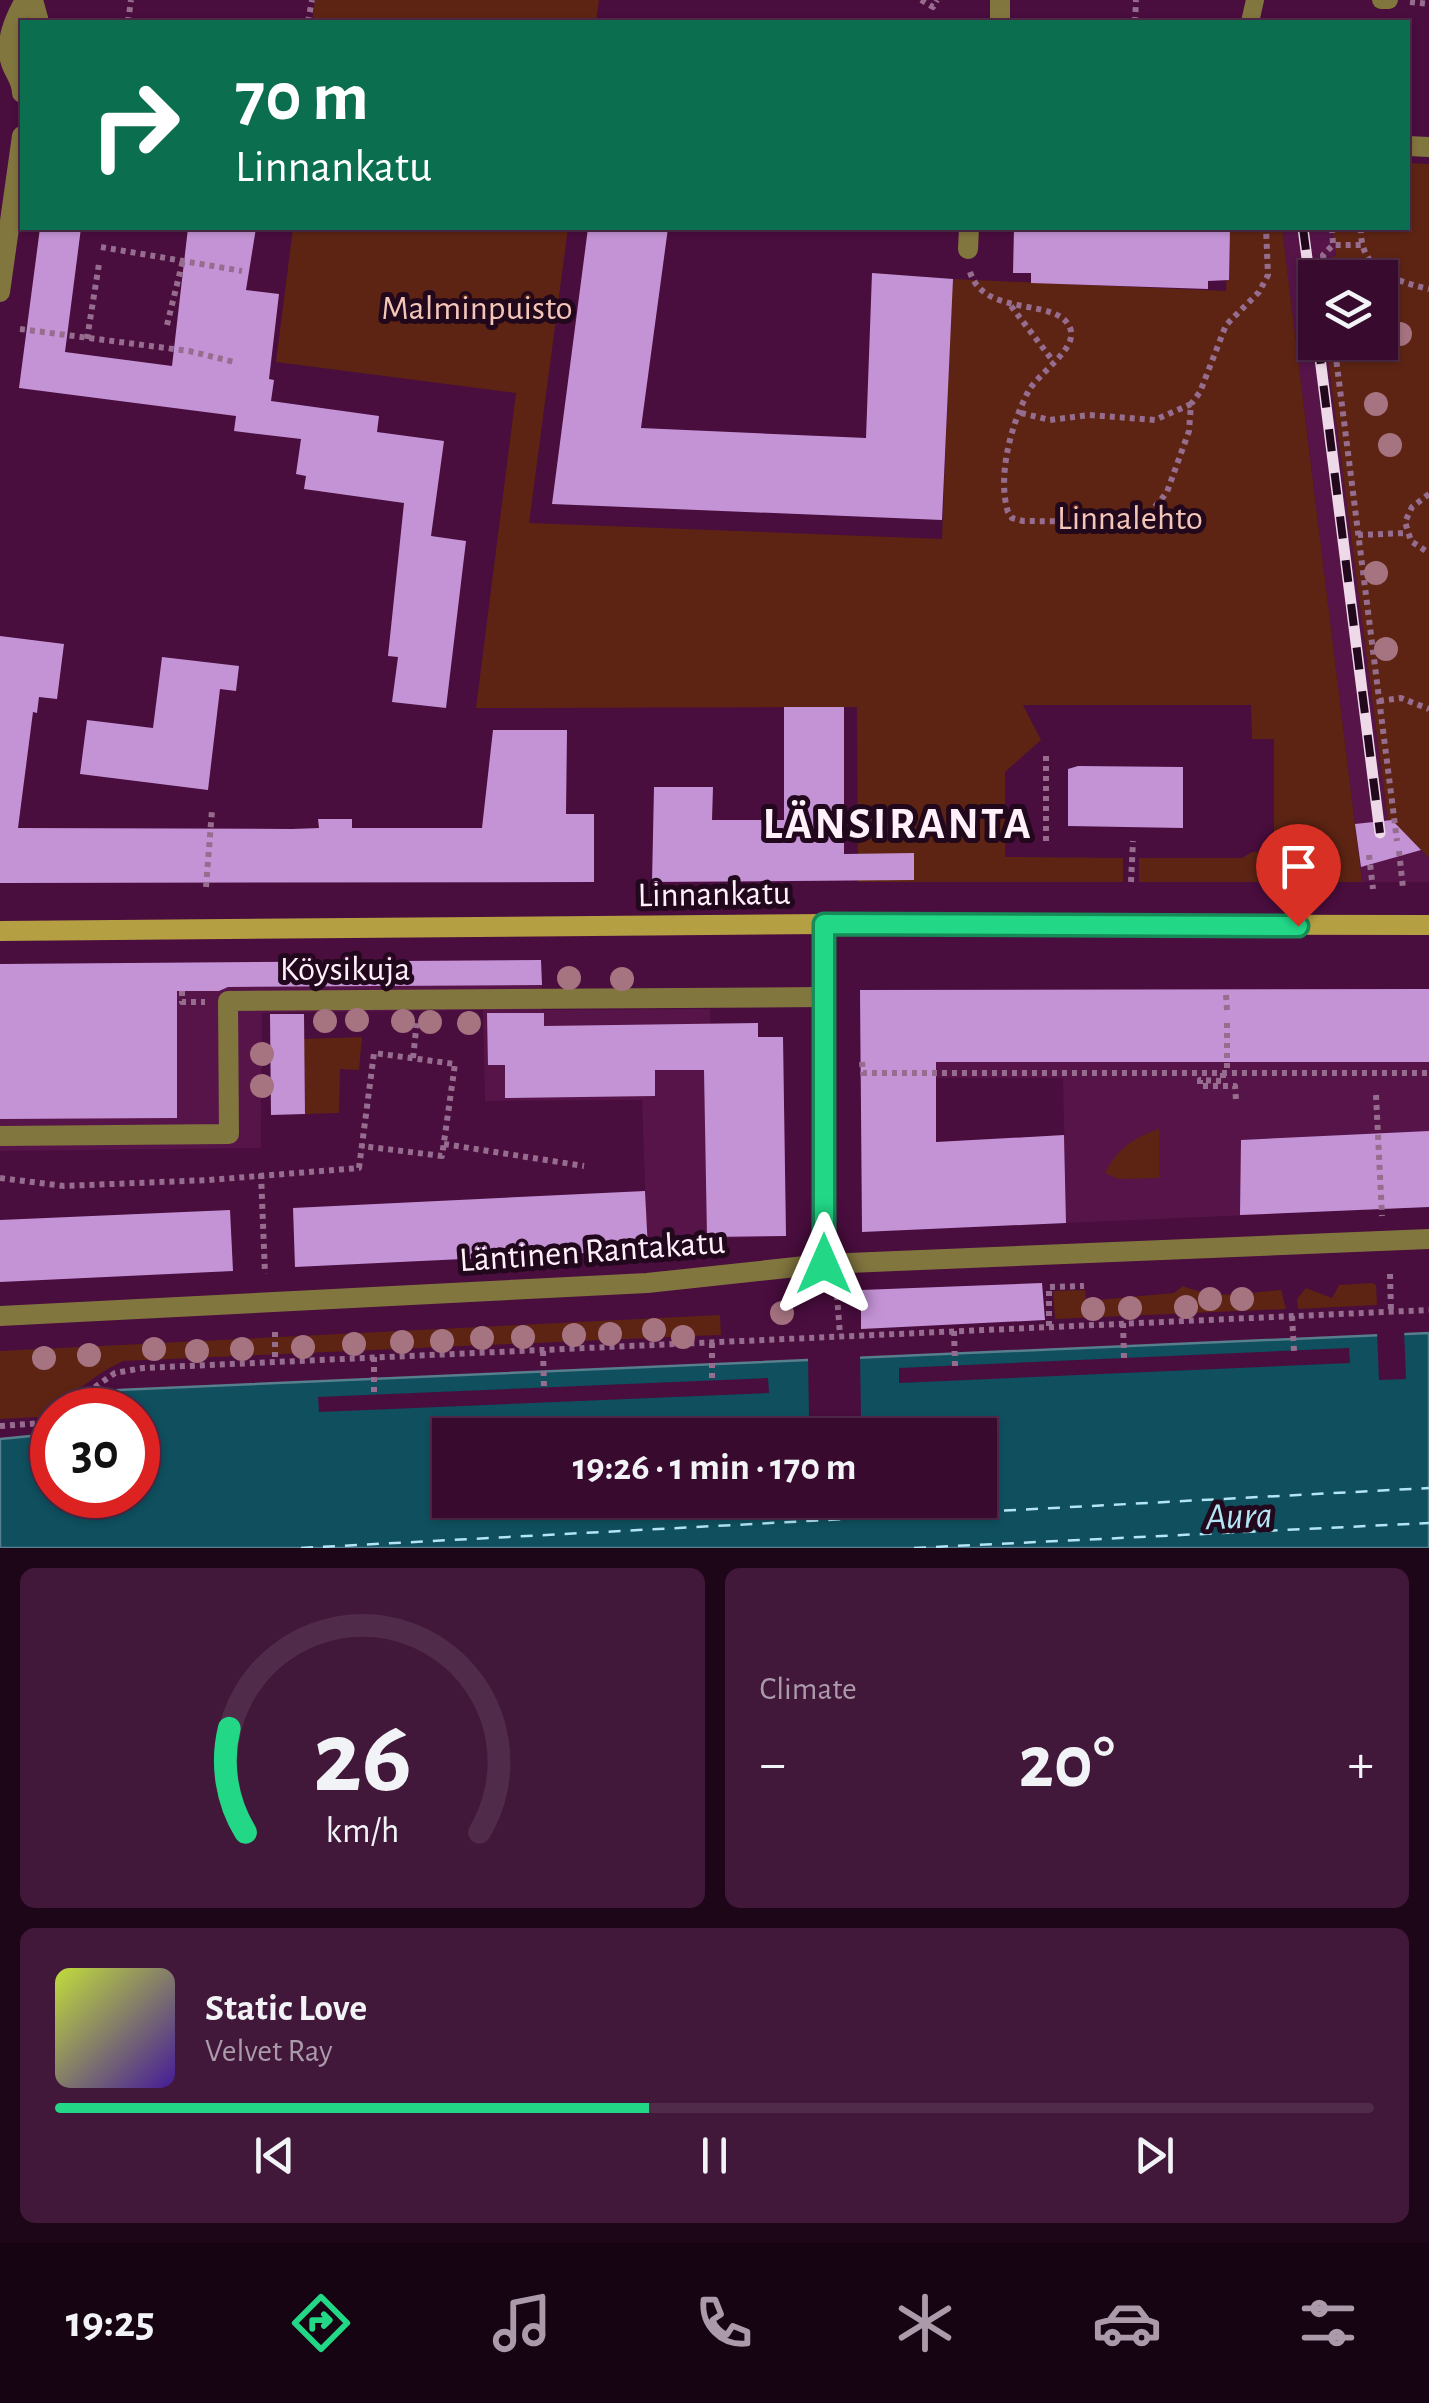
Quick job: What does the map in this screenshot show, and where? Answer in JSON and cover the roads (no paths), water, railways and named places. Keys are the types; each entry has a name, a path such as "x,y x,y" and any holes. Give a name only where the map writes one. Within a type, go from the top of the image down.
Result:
{"street":[{"path":"20,81 10,59 12,23 29,0"},
{"path":"0,292 20,150"},
{"path":"968,250 969,230"},
{"path":"824,924 824,1264"},
{"name":"Linnankatu","path":"0,931 824,924 1429,925"},
{"name":"Köysikuja","path":"0,1136 230,1134 228,1002 824,997"},
{"name":"Läntinen Rantakatu","path":"0,1316 646,1284 824,1264 1429,1239"}],"lane":[{"path":"1381,0 1389,0"}],"water":[{"name":"Aura","path":"1429,1333 1429,1548 0,1548 0,1439 30,1436 30,1518 160,1518 160,1388"}],"railway":[{"path":"1303,230 1307,260"},
{"path":"1320,360 1380,833"}],"district":[{"name":"LÄNSIRANTA","path":"898,822"}],"park label":[{"name":"Malminpuisto","path":"477,307"},
{"name":"Linnalehto","path":"1130,517"}]}
